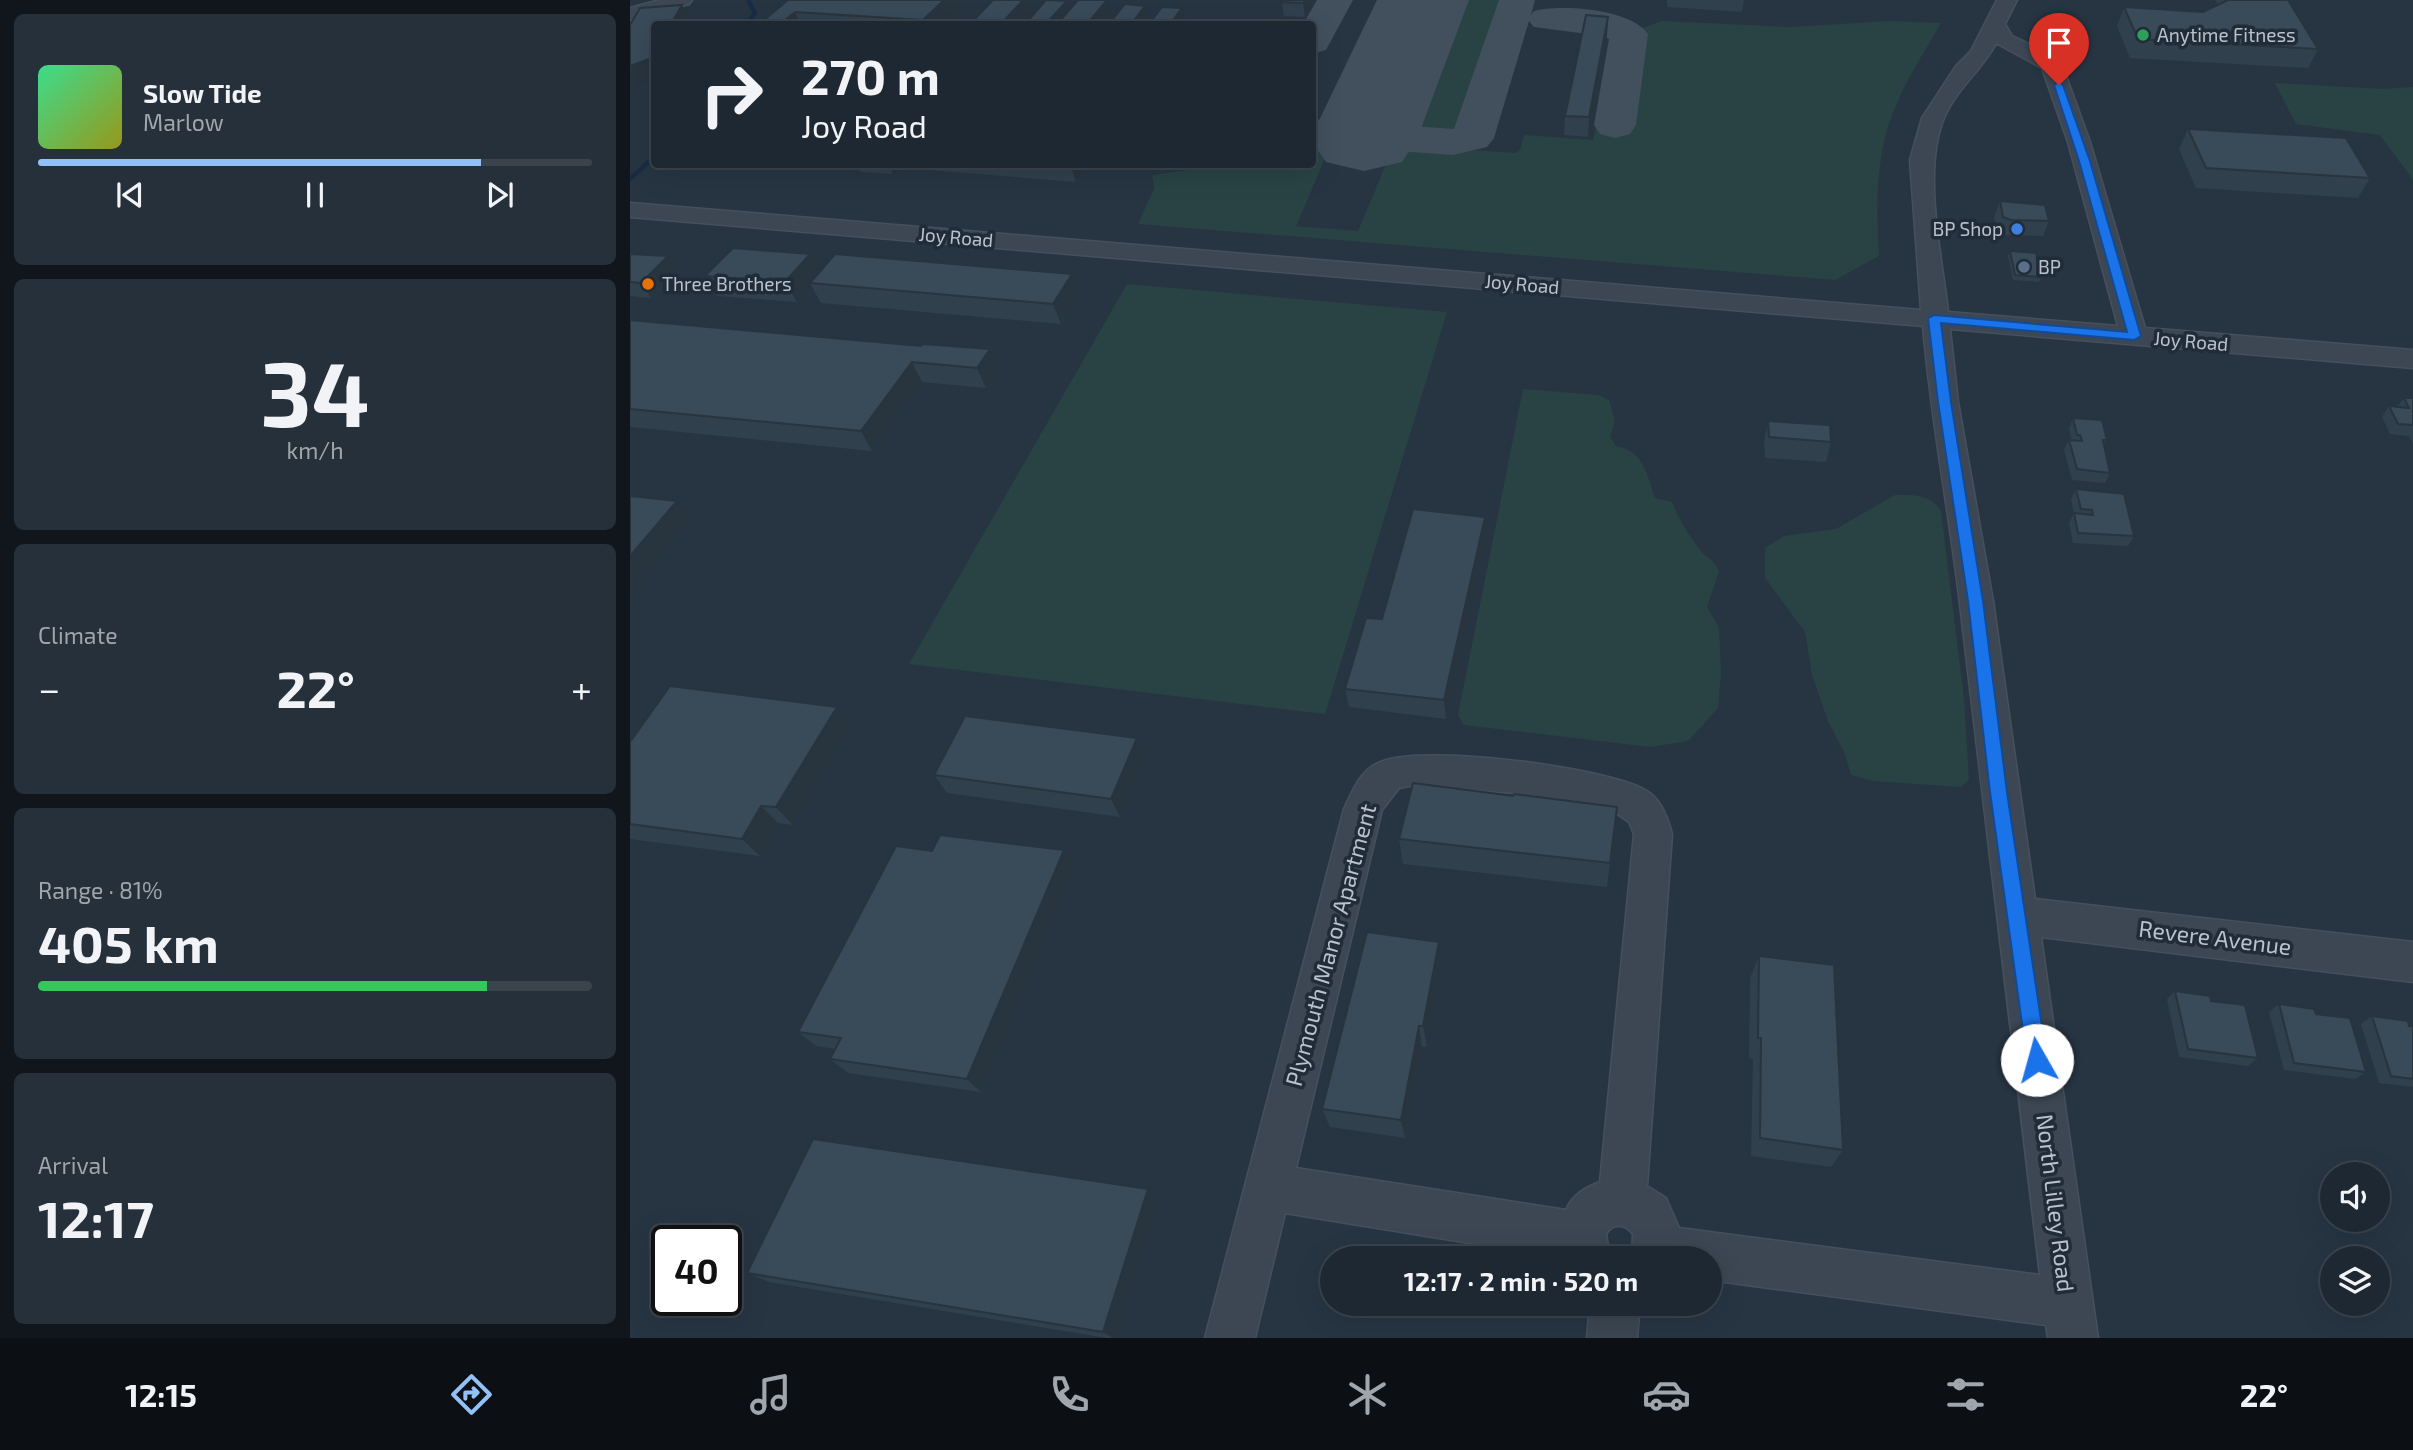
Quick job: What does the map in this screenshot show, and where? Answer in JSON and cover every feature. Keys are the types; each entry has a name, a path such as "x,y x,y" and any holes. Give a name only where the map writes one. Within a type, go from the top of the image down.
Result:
{"street":[{"path":"630,14 682,0"},
{"path":"2007,0 1996,26 1997,34 2005,42 2042,57 2052,65 2082,154 2134,336"},
{"name":"North Lilley Road","path":"1996,26 1980,54 1964,70 1943,100 1925,143 1922,160 1923,194 1944,402 1976,601 2071,1321"},
{"name":"Joy Road","path":"630,210 2413,359"},
{"name":"Plymouth Manor Apartment","path":"1230,1338 1363,809 1371,791 1385,777 1398,772 1433,769 1600,790 1628,799 1641,807 1649,819 1653,834 1622,1200"},
{"name":"Revere Avenue","path":"2017,915 2413,962"},
{"path":"1269,1187 1579,1246"},
{"path":"1584,1246 1584,1224 1590,1213 1599,1205 1622,1200 1634,1203 1645,1211 1658,1235 1657,1246"},
{"path":"1722,1264 2071,1321"},
{"path":"1612,1338 1614,1316"}],"green space":[{"path":"1451,0 1507,0 1467,120 1462,126 1448,133 1408,131 1402,122"},
{"path":"1662,21 1790,27 1890,21 1941,23 1902,93 1884,140 1877,217 1879,256 1835,280 1138,224 1154,189 1152,175 1202,168 1316,168 1316,138 1333,140 1296,226 1358,231 1394,145 1516,153 1520,150 1524,135 1593,140 1596,127 1625,129 1640,34 1637,30"},
{"path":"2275,83 2384,89 2413,87 2413,180 2380,135 2296,124"},
{"path":"1127,284 1447,312 1325,714 909,664"},
{"path":"1523,389 1598,395 1609,400 1615,421 1610,437 1616,446 1633,453 1639,459 1655,498 1672,502 1692,539 1719,571 1707,607 1719,627 1721,674 1718,708 1688,741 1650,747 1464,725 1458,715"},
{"path":"1895,495 1927,498 1941,511 1964,699 1969,780 1961,787 1873,781 1851,775 1812,675 1805,632 1765,578 1765,548 1784,536 1836,529"}],"building":[{"path":"788,0 944,0 923,20 795,12 784,21 764,20"},
{"path":"993,0 1023,0 1004,21 973,21"},
{"path":"1046,0 1067,1 1049,21 1028,21"},
{"path":"1078,0 1107,0 1090,21 1060,21"},
{"path":"1305,0 1303,3 1282,2"},
{"path":"2228,0 2288,0 2318,49 2138,39 2124,7 2203,12"},
{"path":"1125,4 1145,6 1133,21 1111,21"},
{"path":"682,5 673,21 651,21 651,58 630,66 630,25 640,8"},
{"path":"1162,7 1182,8 1172,21 1151,21"},
{"path":"1586,15 1608,17 1589,117 1565,116"},
{"path":"1271,18 1293,20 1292,21 1270,21"},
{"path":"2188,129 2346,138 2370,178 2206,168"},
{"path":"2000,201 2045,205 2049,221 2011,220 2003,217"},
{"path":"733,248 810,254 785,282 705,276"},
{"path":"2010,251 2036,253 2041,277 2015,275"},
{"path":"630,254 668,256 641,283 630,282"},
{"path":"835,254 1072,274 1053,304 810,283"},
{"path":"630,320 921,346 990,349 977,368 912,362 861,431 630,409"},
{"path":"2404,398 2413,398 2413,425 2398,424 2389,406 2409,408"},
{"path":"2073,418 2102,420 2110,473 2077,469 2069,440 2082,441 2080,435 2077,435"},
{"path":"1768,421 1830,425 1831,442 1769,437"},
{"path":"2076,489 2124,494 2134,536 2078,533 2074,513 2093,515 2092,510 2081,509"},
{"path":"630,496 677,501 630,556"},
{"path":"1413,509 1485,517 1444,700 1345,689 1366,618 1382,619"},
{"path":"670,686 837,707 776,807 761,806 742,839 630,824 630,742"},
{"path":"965,716 1137,738 1111,799 934,775"},
{"path":"1413,783 1617,807 1610,863 1399,839"},
{"path":"940,835 1064,850 967,1079 830,1059 841,1038 798,1032 896,846 932,851"},
{"path":"1367,932 1439,942 1401,1120 1322,1109"},
{"path":"1759,956 1834,965 1843,1150 1760,1138"},
{"path":"2175,991 2210,996 2211,1001 2245,1005 2258,1058 2188,1049"},
{"path":"2279,1004 2314,1009 2316,1014 2350,1018 2366,1072 2294,1063"},
{"path":"2372,1016 2408,1021 2409,1026 2413,1026 2413,1079 2391,1076"},
{"path":"813,1139 1148,1189 1103,1332 747,1273"}],"waterway":[{"path":"748,0 755,13 749,21"},
{"path":"630,179 651,160"}],"taxiway":[{"path":"1316,35 1335,0"},
{"path":"1316,132 1453,142 1472,138 1517,0"},
{"path":"1547,19 1612,25 1629,34 1615,125"}],"runway":[{"path":"1364,139 1423,0"}],"place":[{"name":"Anytime Fitness","path":"2143,35"},
{"name":"BP Shop","path":"2017,229"},
{"name":"BP","path":"2024,267"},
{"name":"Three Brothers","path":"648,284"}],"route":[{"path":"2037,1060 1998,792 1976,601 1944,402 1934,318 2134,336 2084,161 2059,85"}]}
